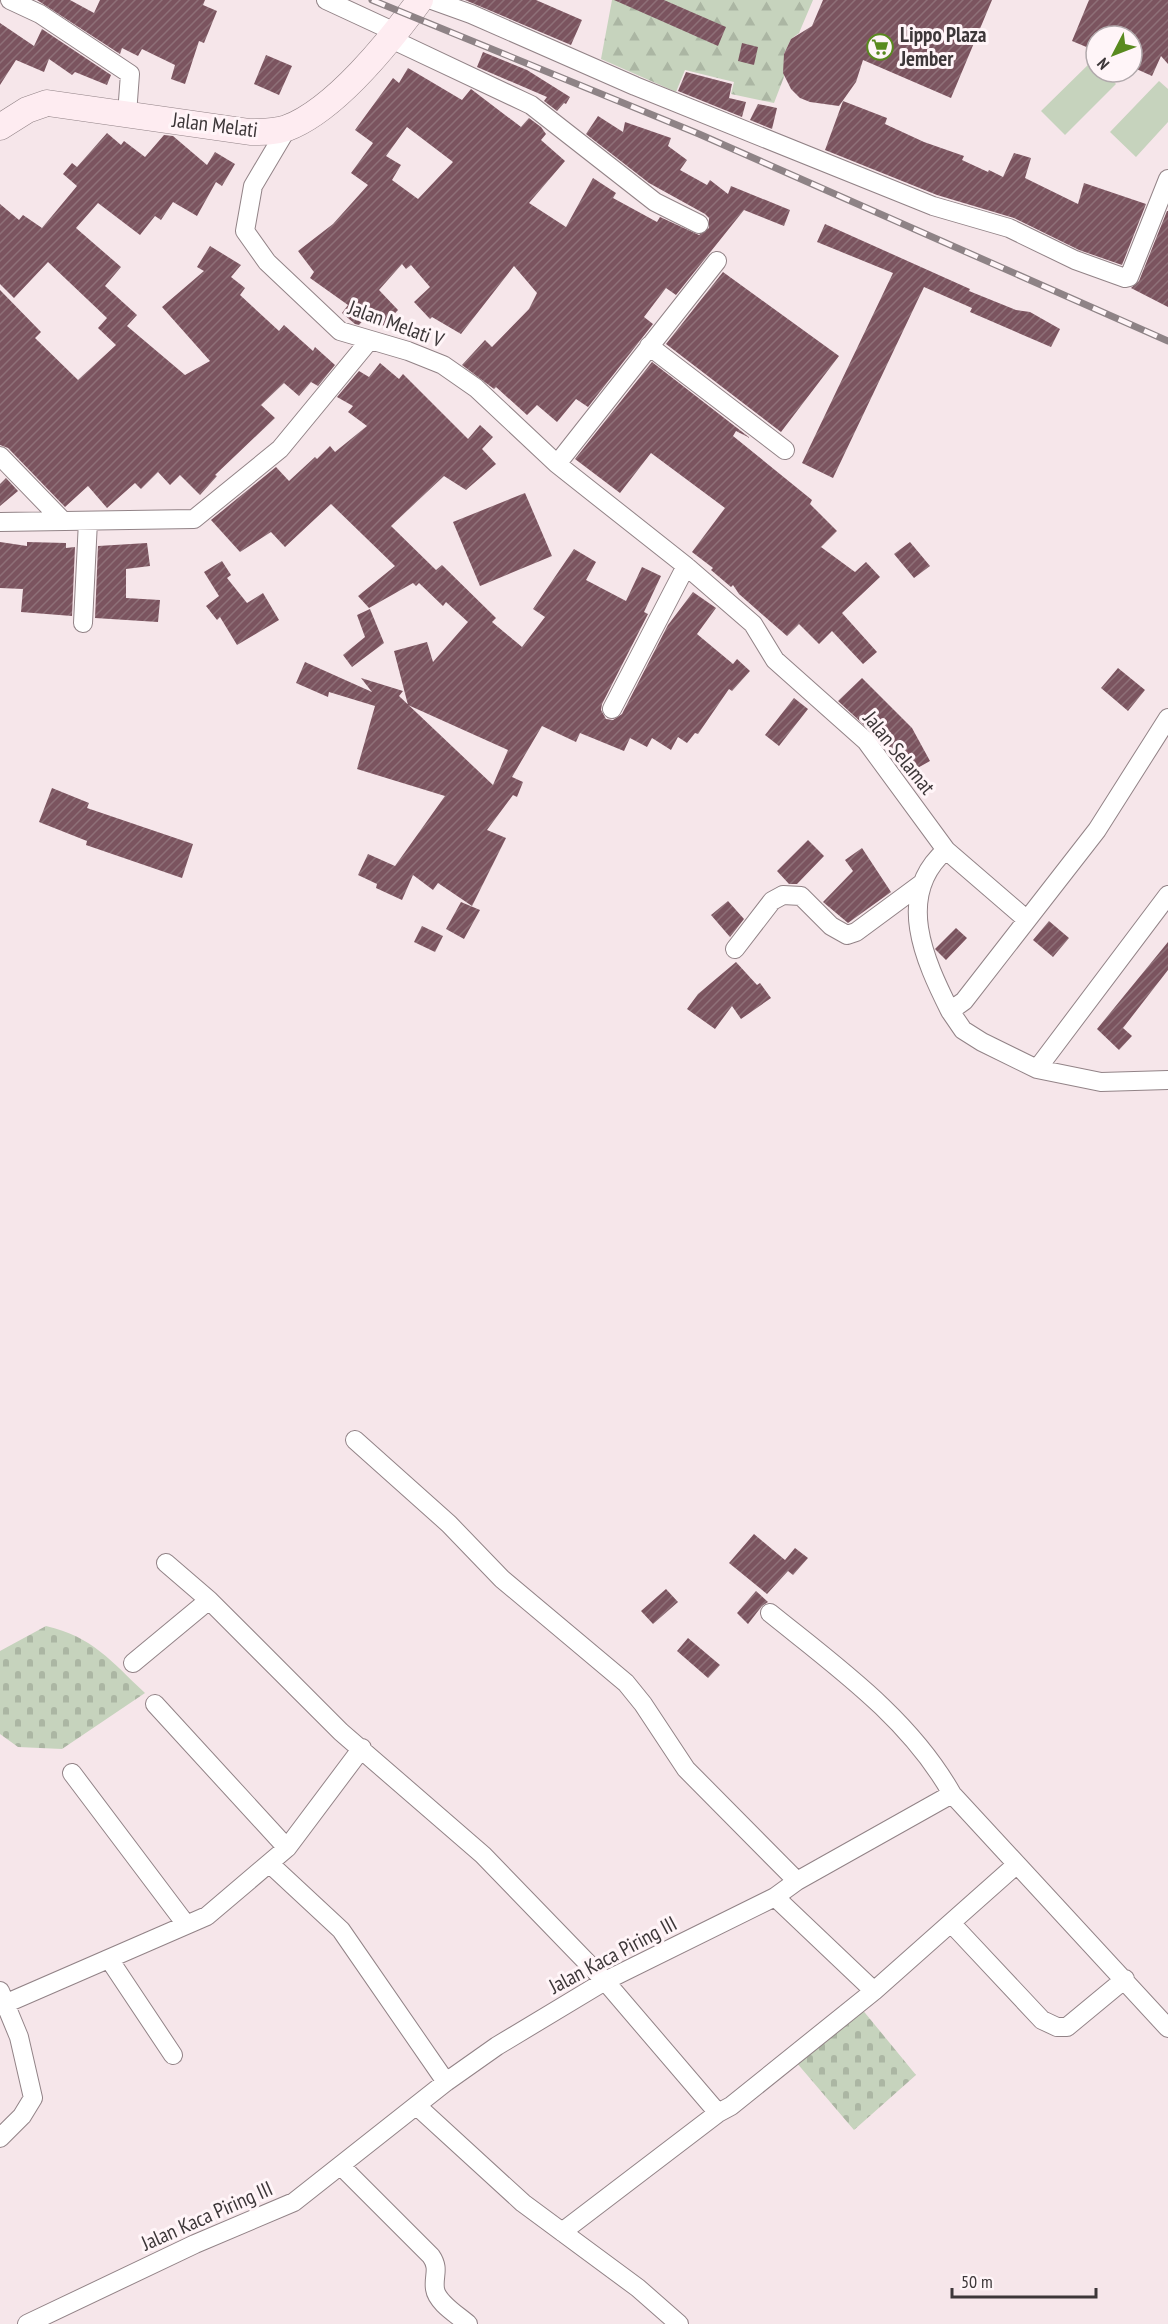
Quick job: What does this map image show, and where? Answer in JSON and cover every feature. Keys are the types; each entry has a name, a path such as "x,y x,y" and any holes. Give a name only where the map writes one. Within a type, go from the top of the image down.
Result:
{"main road":[{"name":"Jalan Melati","path":"0,127 27,110 47,103 250,132 275,131 288,127 322,109 392,35 420,0"}],"street":[{"path":"10,0 40,14 130,74 127,114"},
{"path":"326,0 531,105 655,201 699,224"},
{"path":"432,0 471,14 635,86 933,206 1009,228 1075,260 1125,278 1129,277 1168,179"},
{"name":"Jalan Melati V","path":"288,127 253,186 245,231 267,262 316,311 340,331 408,351 443,365 476,388 557,464 686,566"},
{"path":"557,464 717,261"},
{"path":"0,522 194,519 280,449 369,341"},
{"path":"649,346 785,450"},
{"path":"0,456 63,521"},
{"path":"83,622 88,521"},
{"path":"612,709 686,566"},
{"name":"Jalan Selamat","path":"686,566 753,624 775,660 866,741 946,850 1026,919"},
{"path":"950,1011 964,1000 1097,830 1168,718"},
{"path":"735,949 772,901 783,895 801,896 831,926 847,935 856,932 921,884 938,857 946,850"},
{"path":"921,884 918,924 921,947 950,1011 963,1030 1037,1069 1101,1082 1168,1080"},
{"path":"1037,1069 1168,895"},
{"path":"355,1440 449,1524 502,1579 626,1683 644,1704 686,1769 797,1881"},
{"path":"165,1563 209,1600 341,1732 483,1855 606,1981 718,2113"},
{"path":"133,1663 209,1600"},
{"path":"770,1614 865,1689 936,1765 952,1794 967,1807 1016,1865 1125,1979 1168,2028"},
{"path":"155,1704 287,1848"},
{"path":"0,2138 22,2116 33,2098 19,2037 2,2000 109,1959 185,1923 207,1916 287,1848 362,1748"},
{"path":"72,1773 185,1923"},
{"name":"Jalan Kaca Piring III","path":"27,2324 195,2244 294,2202 342,2167 446,2082 497,2046 606,1981 775,1897 797,1881 952,1794"},
{"path":"270,1864 340,1930 446,2082"},
{"path":"562,2232 718,2113 731,2106 874,1991 1016,1865"},
{"path":"775,1897 874,1991"},
{"path":"952,1924 1042,2020 1057,2028 1067,2027 1125,1979"},
{"path":"109,1959 173,2055"},
{"path":"417,2106 523,2204 638,2288 679,2324"},
{"path":"342,2167 431,2256 438,2270 435,2289 440,2299 468,2324"}],"green space":[{"path":"612,0 813,0 799,33 791,39 784,54 784,77 774,103 731,94 734,82 685,70 676,92 601,59"},
{"path":"1084,69 1084,84 1116,84 1065,135 1041,111"},
{"path":"1159,81 1168,89 1168,122 1136,157 1110,132"},
{"path":"46,1626 77,1637 89,1644 145,1693 62,1749 18,1747 0,1734 0,1651"},
{"path":"861,2008 916,2075 854,2130 796,2062"}],"building":[{"path":"37,0 70,0 94,13 100,0 205,0 203,5 217,11 204,43 199,41 185,84 171,79 175,65 142,49 138,56 122,48 120,54"},
{"path":"465,0 536,0 582,20 571,45"},
{"path":"614,0 664,0 726,27 718,46"},
{"name":"Lippo Plaza Jember","path":"823,0 992,0 951,98 863,60 856,82 839,106 810,102 800,98 791,89 783,73 784,54 791,39 812,26"},
{"path":"1089,0 1168,0 1168,64 1161,56 1152,76 1144,72 1144,24 1084,24 1084,46 1072,41"},
{"path":"0,23 34,46 42,29 111,75 107,85 75,72 72,75 49,59 44,72 16,60 0,85"},
{"path":"742,43 758,47 754,65 738,61"},
{"path":"483,52 527,70 570,97 566,104 564,103 557,111 544,101 547,97 477,67"},
{"path":"266,55 292,66 279,95 254,84"},
{"path":"408,68 462,100 471,89 521,127 529,118 541,127 546,134 541,140 565,161 529,203 566,227 593,178 616,193 613,198 657,222 660,217 699,235 709,228 709,218 705,214 649,183 586,134 598,116 623,132 625,122 671,138 668,146 687,160 680,170 707,185 710,180 728,194 731,186 790,210 784,226 744,210 676,295 666,288 644,317 653,324 588,407 576,399 557,422 537,405 527,415 496,387 494,389 462,365 485,340 492,347 529,309 537,293 514,266 461,334 432,317 430,319 414,302 430,287 411,265 406,269 402,264 379,290 398,310 383,326 370,313 359,325 355,324 342,313 348,305 310,278 314,272 298,251 333,224 368,185 351,173 373,143 355,130 393,78 399,83","holes":["407,127 453,162 418,199 392,180 401,165 386,156"]},
{"path":"686,72 732,84 729,98 746,102 742,117 678,91"},
{"path":"843,101 887,118 885,124 924,142 964,156 962,160 1003,177 1014,153 1031,158 1025,178 1078,204 1084,183 1146,204 1122,265 1079,250 1014,218 937,195 825,150"},
{"path":"758,104 777,108 772,129 750,120"},
{"path":"107,133 121,145 124,141 145,157 164,135 173,136 207,165 215,152 235,164 222,186 216,182 197,216 173,202 161,220 155,216 140,235 98,203 76,228 121,267 105,286 137,315 127,326 185,375 210,361 162,307 204,271 197,267 210,246 241,265 231,277 245,288 240,295 279,331 284,325 313,351 315,347 335,365 318,386 311,382 299,396 284,383 261,405 275,418 215,475 217,476 200,495 180,475 170,485 158,472 141,489 135,483 107,508 88,486 65,507 8,448 0,445 0,290 41,332 35,338 78,380 116,345 98,328 107,318 48,262 14,298 0,284 0,204 19,220 23,215 42,228 77,186 63,174 72,163 77,167"},
{"path":"1167,211 1168,307 1131,288 1139,281"},
{"path":"825,224 970,289 969,291 1016,310 1030,312 1060,329 1051,347 970,312 972,308 924,287 833,478 802,463 893,273 817,242"},
{"path":"723,272 839,356 781,432 666,344"},
{"path":"652,362 750,438 736,431 733,436 812,500 810,504 837,531 821,547 855,572 866,562 880,577 842,613 877,652 863,664 832,631 819,644 799,624 787,636 739,594 733,585 731,587 711,570 713,568 692,552 725,508 651,453 620,493 575,459"},
{"path":"380,363 399,379 403,374 468,439 480,425 493,437 482,449 496,464 466,490 444,476 391,526 436,570 442,565 496,618 492,622 522,647 545,617 533,609 574,549 596,562 586,580 626,601 642,567 661,576 644,612 648,614 602,704 601,710 606,719 613,720 622,714 668,625 693,592 716,608 697,634 733,664 737,659 750,671 732,691 729,689 698,734 695,733 687,743 678,737 671,750 652,738 647,747 630,738 624,751 580,733 576,742 542,726 512,777 523,782 517,797 513,795 487,830 506,838 472,906 438,883 433,890 413,875 402,900 376,888 377,884 358,875 368,854 395,866 445,796 357,769 375,706 329,692 328,697 296,683 305,662 372,692 361,678 403,691 399,696 408,704 394,651 427,642 433,662 468,622 446,602 443,606 419,583 416,586 413,583 369,608 358,596 395,566 331,504 285,547 271,532 240,552 211,520 276,467 289,481 330,446 335,452 367,426 348,412 353,406 337,397 359,371 369,377","holes":["409,705 508,750 493,785"]},
{"path":"6,478 18,491 0,506 0,484"},
{"path":"525,493 552,556 480,586 453,522"},
{"path":"0,542 27,546 27,542 66,543 66,548 75,547 72,616 21,612 23,589 0,588"},
{"path":"910,542 930,566 914,578 894,554"},
{"path":"147,543 150,566 126,569 126,598 160,600 158,622 95,618 98,546"},
{"path":"222,561 231,575 227,578 247,603 263,593 279,620 237,645 220,617 217,620 206,606 219,596 204,572"},
{"path":"370,609 384,643 352,667 343,655 365,637 357,615"},
{"path":"1118,668 1145,690 1128,711 1101,688"},
{"path":"862,678 912,728 930,761 905,775 882,733 877,737 838,701"},
{"path":"794,698 808,709 779,746 765,735"},
{"path":"52,788 89,803 87,808 193,844 182,878 86,845 87,841 39,822"},
{"path":"808,840 824,856 797,884 789,884 777,871"},
{"path":"862,848 891,892 848,923 823,902 853,871 845,860"},
{"path":"728,901 744,919 730,937 711,915"},
{"path":"461,902 480,910 464,939 446,929"},
{"path":"1049,921 1069,938 1053,957 1033,940"},
{"path":"422,926 443,936 435,952 414,942"},
{"path":"956,928 967,938 946,960 935,949"},
{"path":"1168,942 1168,970 1123,1028 1132,1036 1119,1050 1097,1029"},
{"path":"736,962 757,985 760,983 771,998 741,1019 732,1006 715,1029 687,1009 698,994"},
{"path":"754,1534 785,1560 795,1548 808,1558 793,1575 788,1571 767,1594 729,1563"},
{"path":"666,1589 678,1602 653,1624 641,1611"},
{"path":"756,1591 768,1602 748,1624 737,1613"},
{"path":"688,1638 720,1665 708,1678 677,1651"}],"railway":[{"path":"372,0 699,134 1168,341"}],"place":[{"name":"Lippo Plaza Jember","path":"880,47"}]}
